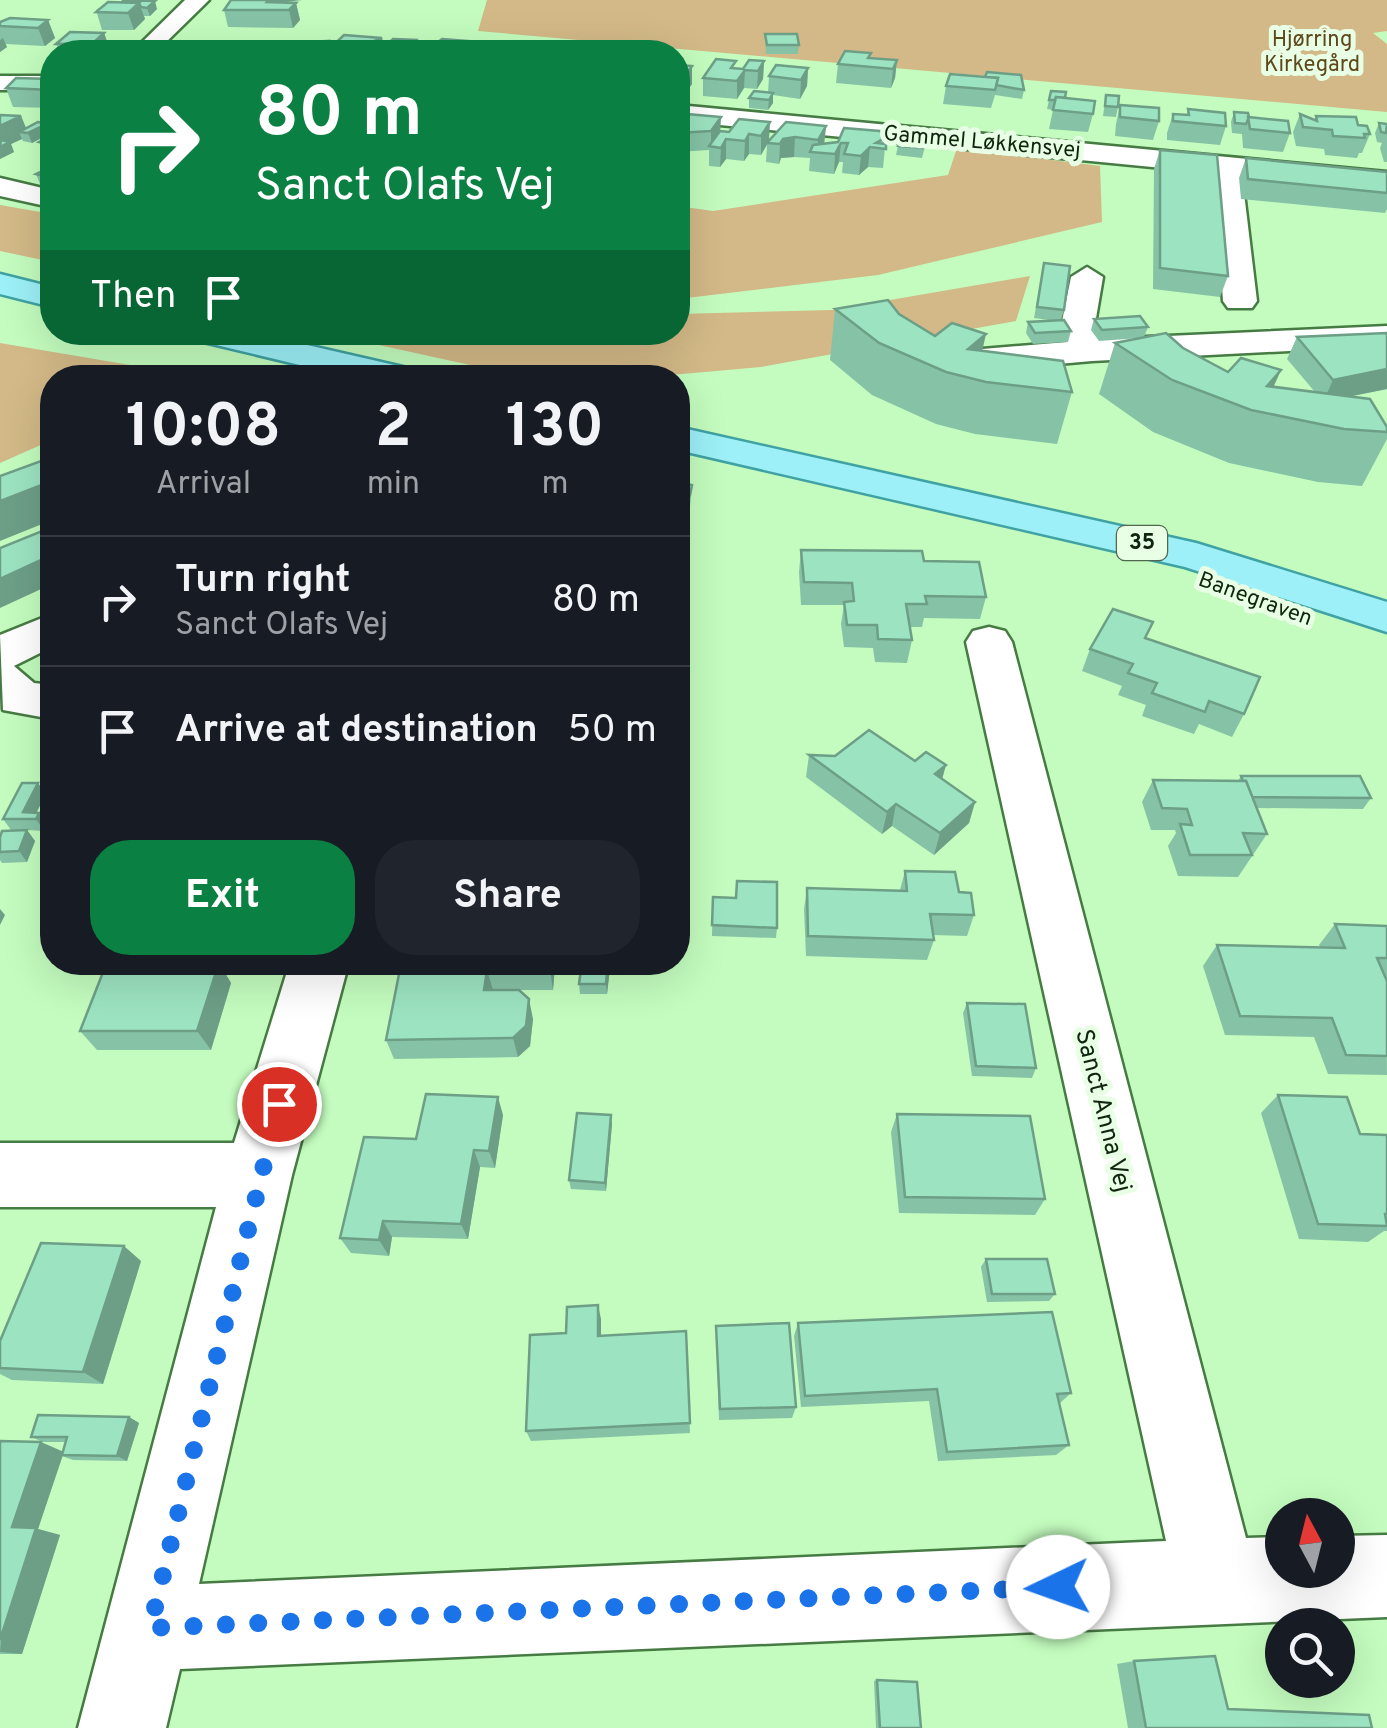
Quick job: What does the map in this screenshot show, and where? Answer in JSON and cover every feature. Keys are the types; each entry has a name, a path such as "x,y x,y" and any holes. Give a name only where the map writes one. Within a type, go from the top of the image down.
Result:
{"main road":[{"path":"0,284 40,294"},
{"path":"261,345 347,365"},
{"name":"Banegraven","path":"690,442 1196,556 1387,617"},
{"name":"Banegraven","path":"892,488 1066,534 1252,597 1387,650"}],"street":[{"path":"156,40 198,0"},
{"path":"3,84 40,82"},
{"name":"Gammel Løkkensvej","path":"690,114 1387,181"},
{"path":"1228,164 1240,301"},
{"path":"0,187 40,196"},
{"path":"1087,277 1077,331 1092,350"},
{"path":"927,366 1092,350 1387,336"},
{"path":"1217,344 1242,374"},
{"path":"984,358 1010,395"},
{"path":"0,654 40,636"},
{"name":"Sanct Anna Vej","path":"989,642 1216,1580"},
{"path":"0,678 20,698 40,700"},
{"path":"122,1728 150,1628 258,1174 316,975"},
{"path":"0,1175 258,1174"},
{"path":"150,1628 1216,1580 1387,1576"}],"green space":[{"name":"Hjørring Kirkegård","path":"487,0 1387,0 1387,31 1373,33 1387,44 1387,112 690,50 690,40 579,40 478,31"},
{"path":"957,148 1100,166 1102,222 878,275 690,298 690,208 713,211 948,175"},
{"path":"0,205 40,212 40,259 0,251"},
{"path":"1030,276 1016,321 761,367 690,373 690,365 470,365 379,345 690,345 690,314 832,310"},
{"path":"0,343 130,365 40,365 40,445 0,463"}],"building":[{"path":"124,0 155,1 147,8"},
{"path":"231,0 296,3 289,10 224,10"},
{"path":"108,2 139,3 128,13 96,12"},
{"path":"10,18 48,20 38,28 0,26 0,22"},
{"path":"70,32 104,33 96,40 61,40"},
{"path":"765,34 797,34 799,45 767,45"},
{"path":"344,35 382,38 377,40 339,40"},
{"path":"845,51 897,60 893,69 838,64"},
{"path":"716,59 736,61 731,68 743,69 749,60 764,61 758,71 745,70 737,81 703,78"},
{"path":"776,65 808,68 801,80 769,76"},
{"path":"987,72 1021,75 1024,90 996,85 998,78 985,77"},
{"path":"950,74 998,78 995,90 946,86"},
{"path":"16,78 40,79 40,89 6,88"},
{"path":"754,91 773,93 769,100 749,98"},
{"path":"1051,91 1066,92 1065,98 1049,100"},
{"path":"1106,95 1119,96 1118,107 1105,106"},
{"path":"1056,97 1095,101 1093,114 1053,110"},
{"path":"1120,105 1159,108 1159,121 1120,117"},
{"path":"1188,109 1225,113 1226,126 1173,121 1173,114 1189,115"},
{"path":"1234,112 1248,113 1246,124 1235,123"},
{"path":"690,114 721,117 711,131 690,132"},
{"path":"1300,114 1317,121 1316,116 1356,117 1358,125 1367,126 1370,134 1364,134 1365,138 1333,136 1332,130 1303,127"},
{"path":"0,115 21,116 0,126"},
{"path":"1248,117 1288,121 1290,133 1250,129"},
{"path":"739,119 770,122 761,136 749,134 745,141 726,139 721,148 709,146 720,131 729,132"},
{"path":"40,122 40,127 28,133 19,132"},
{"path":"786,122 826,126 818,140 795,137 783,139 780,144 767,143"},
{"path":"844,128 880,131 886,137 876,143 886,144 886,149 870,147 861,156 844,154 848,143 841,143 835,154 810,152 813,145 838,142"},
{"path":"902,136 927,138 924,148 898,146"},
{"path":"1160,150 1217,155 1228,276 1160,268"},
{"path":"1246,158 1387,172 1387,193 1248,179"},
{"path":"1044,263 1070,266 1064,310 1037,307"},
{"path":"888,300 899,314 935,336 952,323 986,334 968,349 1063,361 1072,392 986,382 946,372 879,343 835,309"},
{"path":"1140,316 1148,327 1102,330 1094,319"},
{"path":"1064,320 1071,331 1035,333 1028,322"},
{"path":"1166,333 1183,348 1228,372 1241,358 1281,370 1267,386 1370,399 1387,432 1344,429 1251,410 1172,380 1115,343"},
{"path":"1387,333 1387,369 1333,380 1297,337"},
{"path":"40,461 40,486 0,501 0,476"},
{"path":"40,532 40,561 0,579 0,548"},
{"path":"801,550 922,551 924,561 979,562 986,597 925,596 927,604 906,604 912,640 878,639 877,625 847,625 844,602 854,601 852,583 804,582"},
{"path":"1113,609 1153,622 1145,638 1260,677 1244,714 1209,701 1205,712 1152,693 1157,683 1128,673 1133,664 1090,649"},
{"path":"869,730 915,761 926,752 946,765 935,774 975,802 940,833 896,804 887,812 809,755 835,756"},
{"path":"1241,776 1360,776 1371,798 1252,797"},
{"path":"1153,780 1246,781 1267,834 1243,833 1252,855 1190,855 1180,824 1192,825 1187,809 1162,808"},
{"path":"22,783 38,783 23,812 39,813 36,819 3,819"},
{"path":"27,830 19,851 0,852 2,831"},
{"path":"905,871 955,872 959,892 971,893 974,915 930,914 934,940 808,936 807,888 907,891"},
{"path":"737,881 777,882 777,928 712,925 713,897 736,898"},
{"path":"1335,924 1387,926 1387,958 1377,958 1387,981 1387,1056 1346,1055 1332,1018 1240,1016 1217,945 1345,948"},
{"path":"102,975 215,975 197,1031 80,1031"},
{"path":"399,975 486,975 484,990 519,990 529,999 526,1026 513,1038 386,1040"},
{"path":"580,975 607,975 606,984 579,984"},
{"path":"967,1003 1025,1004 1036,1068 976,1066"},
{"path":"426,1094 498,1097 489,1151 474,1150 461,1224 383,1221 379,1240 340,1238 364,1137 416,1139"},
{"path":"1278,1095 1347,1097 1360,1134 1387,1135 1387,1226 1318,1224"},
{"path":"577,1113 611,1115 605,1183 569,1180"},
{"path":"897,1114 1030,1116 1045,1199 905,1197"},
{"path":"41,1243 124,1246 83,1372 0,1368 0,1341"},
{"path":"986,1259 1047,1259 1055,1294 992,1294"},
{"path":"598,1305 598,1336 686,1331 690,1423 526,1431 530,1335 566,1333 567,1307"},
{"path":"1052,1312 1071,1393 1057,1394 1069,1445 947,1452 937,1389 805,1396 798,1323"},
{"path":"789,1323 796,1407 720,1409 716,1326"},
{"path":"38,1415 129,1417 117,1456 62,1455 67,1437 31,1437"},
{"path":"0,1441 41,1442 12,1527 36,1528 0,1640"},
{"path":"1215,1656 1228,1709 1369,1715 1372,1728 1146,1728 1134,1661"},
{"path":"877,1680 917,1682 921,1728 880,1728"}],"route":[{"path":"279,1104 258,1174 150,1628 1058,1587"}]}
